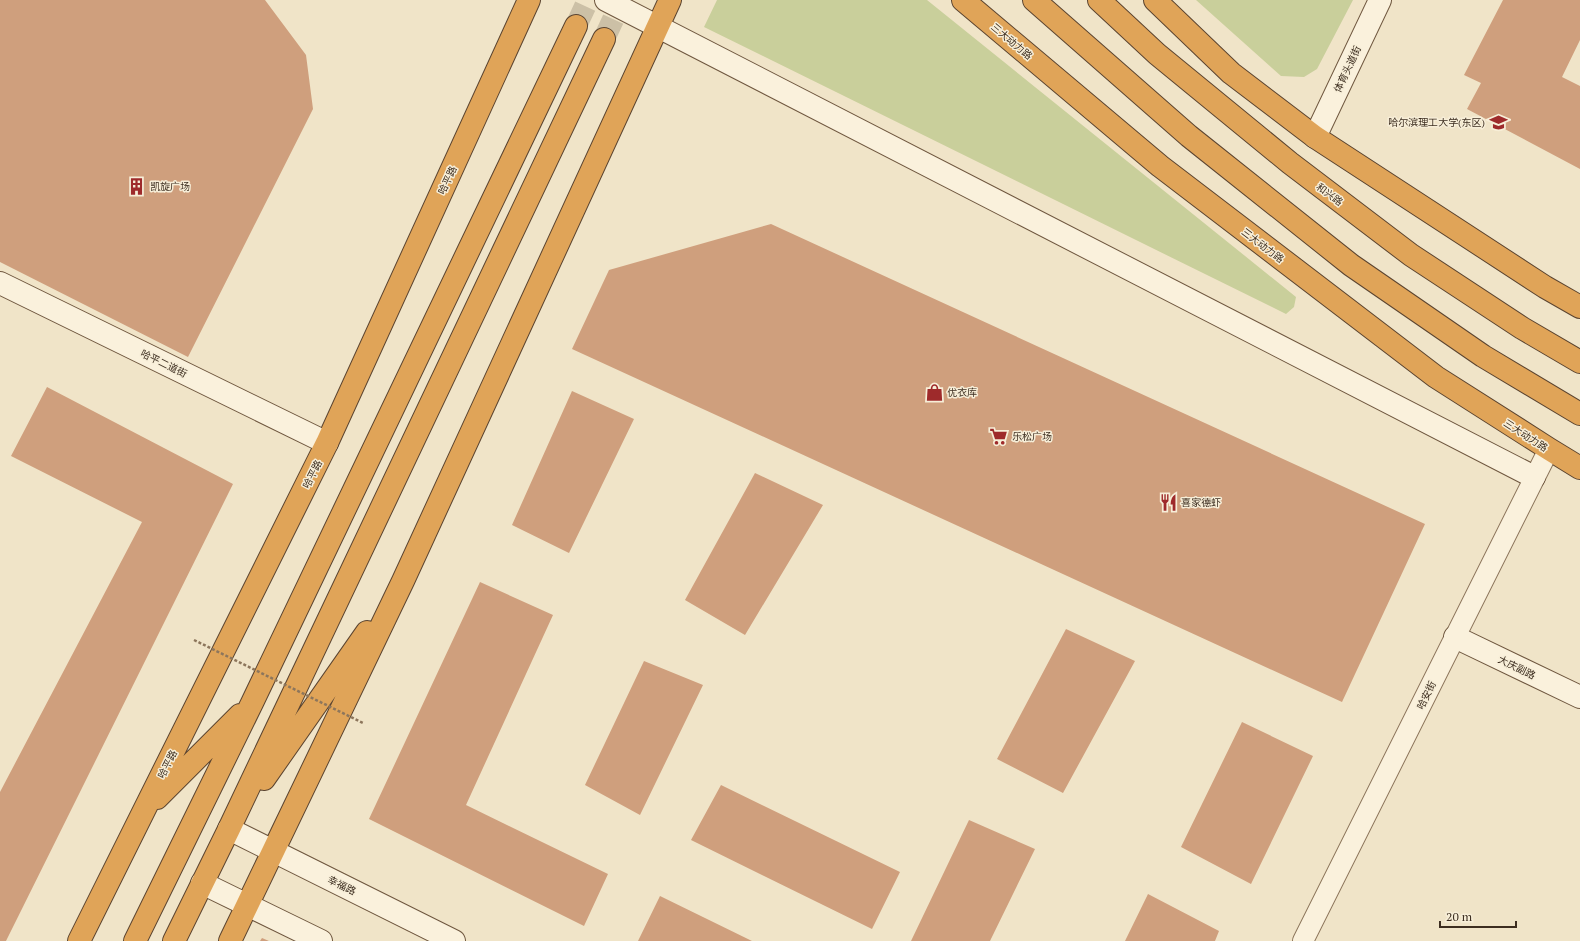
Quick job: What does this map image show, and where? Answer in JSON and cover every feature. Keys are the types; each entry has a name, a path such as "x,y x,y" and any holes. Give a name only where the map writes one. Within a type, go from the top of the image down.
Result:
{"highway":[{"name":"哈平路","path":"79,941 327,442 529,0"},
{"path":"230,941 403,581 670,0"},
{"name":"三大动力路","path":"963,0 1166,171 1436,377 1580,468"},
{"path":"1034,0 1189,136 1351,265 1483,356 1580,414"},
{"name":"和兴路","path":"1099,0 1156,54 1290,163 1411,255 1522,328 1580,362"},
{"path":"1155,0 1231,73 1315,137 1544,287 1580,307"},
{"path":"135,941 252,703 576,26"},
{"path":"174,941 229,829 604,39"},
{"path":"229,829 403,581"},
{"path":"144,811 252,703"}],"street":[{"path":"606,0 1534,477"},
{"name":"体育头道街","path":"1315,137 1380,0"},
{"name":"哈平二道街","path":"0,283 327,442"},
{"name":"哈安街","path":"1303,941 1549,449"},
{"name":"大庆副路","path":"1455,637 1580,697"},
{"name":"幸福路","path":"229,829 454,941"},
{"path":"202,883 321,941"}],"path":[{"path":"194,640 363,723"}],"green space":[{"path":"717,0 927,0 1296,297 1294,307 1286,314 704,27"},
{"path":"1196,0 1353,0 1317,69 1304,77 1281,76"}],"building":[{"name":"凯旋广场","path":"0,0 265,0 306,55 313,109 188,357 0,262"},
{"path":"1503,0 1580,0 1580,40 1562,77 1580,86 1580,169 1467,109 1481,83 1464,75"},
{"name":"乐松广场","path":"771,224 1425,524 1342,702 572,349 609,270"},
{"path":"47,387 233,484 6,941 0,941 0,792 142,522 11,456"},
{"path":"572,391 634,419 569,553 512,525"},
{"path":"755,473 823,505 745,635 685,600"},
{"path":"480,582 553,615 466,805 608,874 584,926 369,819"},
{"path":"1066,629 1135,661 1063,793 997,759"},
{"path":"644,661 703,685 640,815 585,785"},
{"path":"1242,722 1313,756 1251,884 1181,847"},
{"path":"721,785 900,872 872,929 691,840"},
{"path":"969,820 1035,849 990,941 911,941"},
{"path":"1148,894 1219,931 1215,941 1125,941"},
{"path":"660,896 752,941 638,941"},
{"path":"262,938 269,941 260,941"}],"tunnel":[{"path":"576,26 588,0"},
{"path":"604,39 622,0"}],"place":[{"name":"哈尔滨理工大学(东区)","path":"1498,122"},
{"name":"凯旋广场","path":"137,186"},
{"name":"优衣库","path":"934,392"},
{"name":"乐松广场","path":"999,436"},
{"name":"喜家德虾","path":"1168,502"}]}
